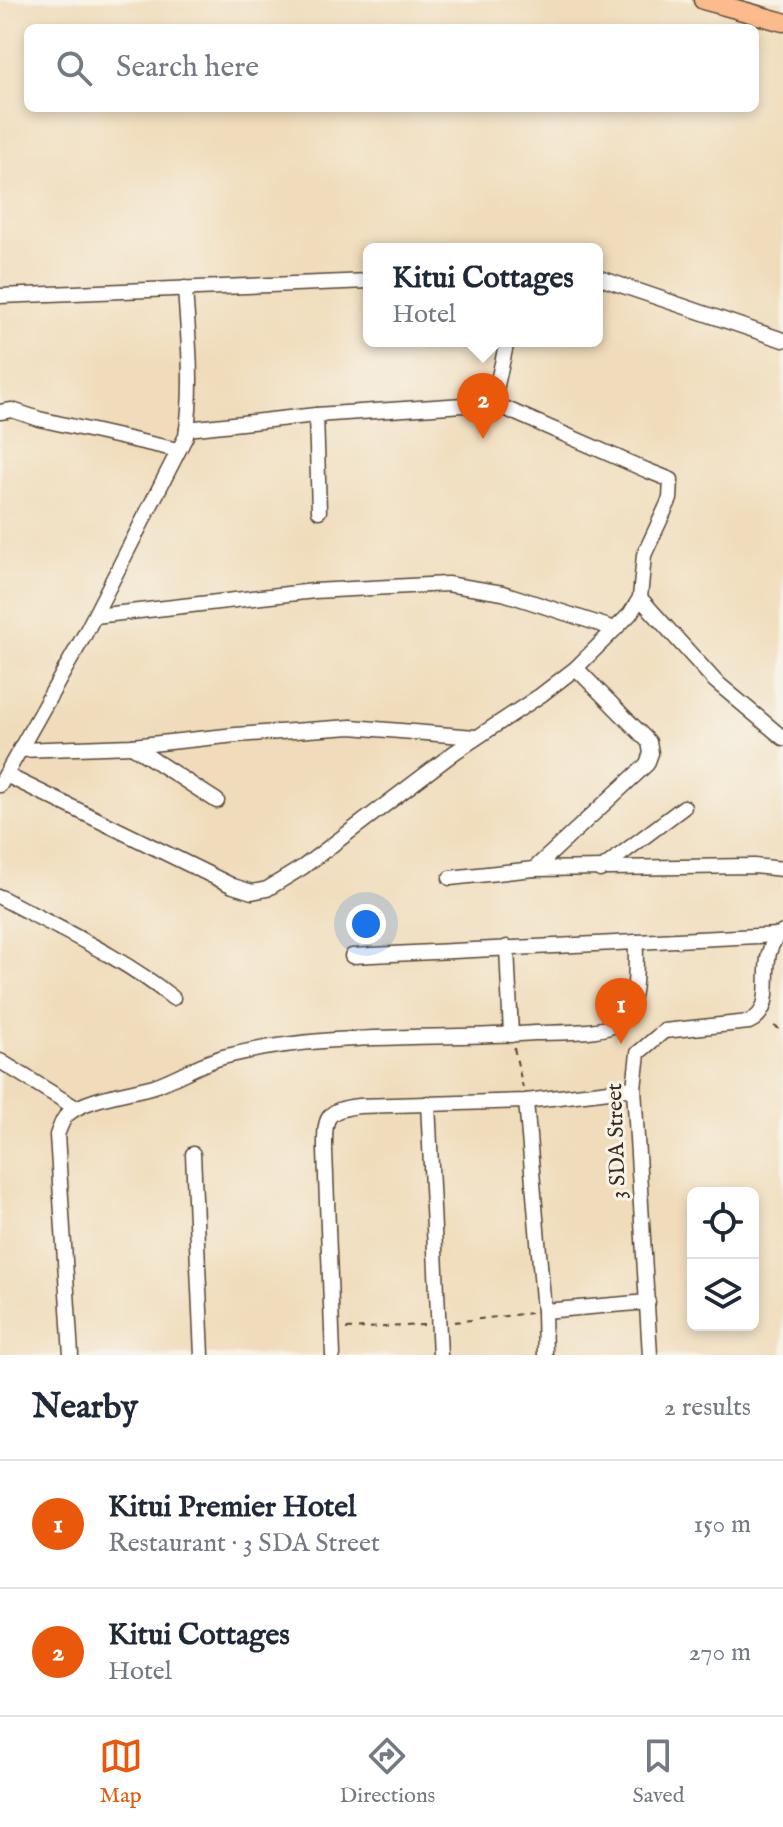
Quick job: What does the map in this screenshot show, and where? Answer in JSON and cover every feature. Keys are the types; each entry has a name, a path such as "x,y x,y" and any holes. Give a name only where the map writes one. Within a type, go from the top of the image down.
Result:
{"main road":[{"path":"703,0 783,22"}],"street":[{"path":"603,279 783,340"},
{"path":"0,296 363,281"},
{"path":"185,288 190,369 187,429 95,616 3,780 205,873 252,892 267,889 303,867 475,737 541,695 576,668 630,614 640,598 644,555 670,499 671,480 493,403 316,415 187,429"},
{"path":"493,403 506,347"},
{"path":"0,412 12,410 39,419 178,450"},
{"path":"316,415 319,511"},
{"path":"95,616 314,591 447,584 503,593 615,629"},
{"path":"640,598 715,681 783,738"},
{"path":"534,869 647,764 651,753 649,742 576,668"},
{"path":"20,750 132,746 351,727 475,737"},
{"path":"132,746 217,801"},
{"path":"600,870 684,807"},
{"path":"450,878 534,869 754,866 783,869"},
{"path":"0,897 113,956 173,998"},
{"path":"352,956 780,933"},
{"name":"3 SDA Street","path":"650,1355 634,1088 638,1053 664,1031 749,1022 760,1018 767,1010 769,954 780,933"},
{"path":"71,1355 57,1135 65,1116 76,1108 156,1085 224,1056 291,1044 398,1037 511,1035 591,1030 616,1025 627,1013 634,994 636,942"},
{"path":"507,947 511,1035"},
{"path":"0,1061 76,1108"},
{"path":"333,1355 325,1123 328,1116 342,1108 526,1101 634,1088"},
{"path":"526,1101 545,1355"},
{"path":"428,1103 440,1355"},
{"path":"193,1154 202,1355"},
{"path":"544,1311 648,1302"}],"path":[{"path":"774,1026 783,1031"},
{"path":"511,1035 526,1101"}],"place":[{"name":"Kitui Cottages","path":"483,439"},
{"name":"Kitui Premier Hotel","path":"621,1044"}]}
